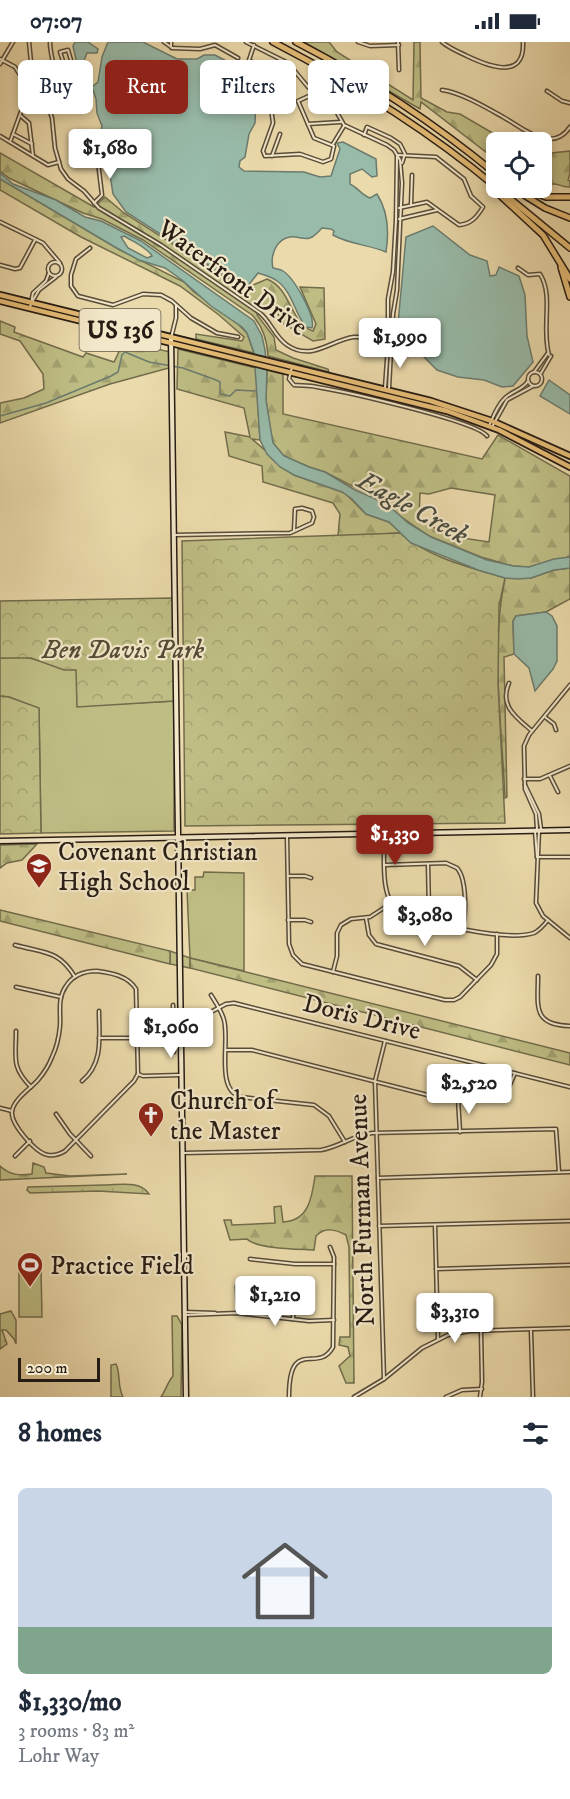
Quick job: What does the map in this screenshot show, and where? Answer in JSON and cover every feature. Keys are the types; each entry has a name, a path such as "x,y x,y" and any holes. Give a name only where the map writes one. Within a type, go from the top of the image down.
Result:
{"highway":[{"path":"273,42 375,98 486,179"},
{"path":"296,42 387,93 486,166"},
{"path":"474,170 536,227 570,279"},
{"path":"552,197 570,197"},
{"path":"510,198 570,248"},
{"path":"529,198 545,208 570,218"},
{"path":"551,247 562,269 570,297"}],"main road":[{"name":"US 136","path":"0,295 31,305 386,393 492,424 570,456"},
{"name":"US 136","path":"0,301 31,305"},
{"path":"171,340 186,1397"},
{"name":"US 136","path":"492,424 570,467"},
{"path":"0,841 570,830"}],"street":[{"path":"0,64 13,42"},
{"path":"29,42 31,60"},
{"path":"50,42 52,60"},
{"path":"164,42 172,48 200,49 216,44 238,58"},
{"path":"171,42 172,48"},
{"path":"246,42 290,64 308,87 332,104 345,126 387,145 397,154 402,164"},
{"path":"358,42 371,46 398,44 399,70"},
{"path":"442,42 485,65 501,68 520,60 523,54 523,42"},
{"path":"249,60 254,45"},
{"path":"68,50 75,74 70,82 60,52 68,50"},
{"path":"1,60 18,71"},
{"path":"442,90 452,92 501,116 537,137 560,136 570,128"},
{"path":"547,91 562,101 570,103"},
{"path":"308,96 298,101 315,139 334,145"},
{"name":"Waterfront Drive","path":"50,114 53,141 66,178 81,188 99,208 161,245 260,313 280,340 292,348 303,351 314,351 356,337 368,338 390,346"},
{"path":"272,114 273,123 264,154 272,156 300,154 327,162 333,157 334,145 345,126"},
{"path":"10,142 20,116 28,121 33,156"},
{"path":"307,124 341,122"},
{"path":"364,135 367,127 401,145 405,154 398,208"},
{"path":"13,134 32,145"},
{"path":"272,156 280,134"},
{"path":"0,136 48,165 59,162"},
{"path":"94,203 102,195 96,146"},
{"path":"397,154 436,157 464,179 471,196 483,208 474,220 462,225 427,202 398,208"},
{"path":"386,393 397,290 397,154"},
{"path":"411,206 412,175"},
{"path":"398,220 438,209"},
{"path":"390,346 388,299 398,220"},
{"path":"0,222 46,245 63,270 59,276 39,290 31,305"},
{"path":"0,265 20,268 36,240"},
{"path":"90,248 75,260 71,275 71,286 78,296 113,305 140,295 163,296 191,318 217,333 238,337"},
{"path":"31,305 30,299 34,291 46,281 53,255"},
{"path":"52,263 60,263"},
{"path":"492,424 507,400 541,384 542,369 549,354 544,330 547,286 540,274 528,275 518,268"},
{"path":"49,273 59,276"},
{"path":"171,340 176,318 176,304"},
{"path":"176,318 182,309"},
{"path":"492,424 502,401 509,394 525,386 529,375 549,354"},
{"path":"291,370 289,380 294,385 318,387 426,413 483,431 486,435"},
{"path":"534,372 542,376"},
{"path":"528,381 533,386"},
{"path":"174,535 294,531 312,523 314,517 312,511 302,508 294,510 294,531"},
{"path":"509,683 506,689 506,701 509,709 532,731"},
{"path":"570,685 568,691 532,731 524,748 525,793 537,818 538,830 535,900 540,912 570,938"},
{"path":"544,716 554,724 556,730"},
{"path":"524,779 539,779 570,766"},
{"path":"550,775 558,792"},
{"path":"384,833 386,893 390,904 399,912 462,928 497,934 533,933 548,920"},
{"path":"287,835 289,946 296,959 305,965 447,1000 460,997 495,959 497,934"},
{"path":"537,858 570,857"},
{"path":"427,920 429,911 428,864"},
{"path":"385,865 450,864 461,872 464,882 465,919 462,928"},
{"path":"288,876 311,878"},
{"path":"333,972 337,956 339,928 348,920 374,915 390,904"},
{"path":"366,918 369,935 376,944 459,966 477,980"},
{"path":"288,920 311,922"},
{"path":"15,945 58,956 75,977"},
{"path":"90,971 111,973 129,981 137,992 138,1074 134,1081 64,1152 53,1155 40,1152 14,1124 12,1111 15,1103 46,1070 59,1037 61,997 65,986 75,977 90,971"},
{"path":"538,976 538,1008 541,1016 551,1024 570,1026"},
{"path":"16,987 61,997"},
{"path":"212,995 225,1024 226,1083 229,1090 235,1096 314,1106 329,1116 345,1142"},
{"name":"Doris Drive","path":"181,1013 207,1013 230,1003 237,1003 570,1087"},
{"path":"173,1005 174,1052"},
{"path":"82,1081 90,1074 96,1063 99,1011"},
{"path":"16,1031 17,1068 31,1087"},
{"path":"99,1038 138,1038"},
{"name":"North Furman Avenue","path":"384,1379 375,1081 385,1041"},
{"path":"174,1046 182,1046"},
{"path":"226,1050 252,1050 439,1098 458,1099 499,1095 509,1087 515,1073"},
{"path":"138,1074 143,1076 182,1075"},
{"path":"230,1105 235,1096"},
{"path":"458,1099 460,1132"},
{"path":"0,1108 12,1111"},
{"path":"56,1114 75,1140 91,1156"},
{"path":"183,1154 319,1150 358,1136 376,1133 556,1129 559,1172"},
{"path":"15,1156 30,1141"},
{"path":"378,1178 570,1172"},
{"path":"379,1226 570,1221"},
{"path":"435,1225 438,1339"},
{"path":"289,1397 293,1366 301,1361 324,1356 331,1351 334,1338 334,1264 330,1247"},
{"path":"250,1259 295,1264 334,1264"},
{"path":"436,1269 570,1265"},
{"path":"292,1318 294,1302"},
{"path":"185,1313 237,1313 334,1320"},
{"path":"354,1397 384,1379 419,1350 438,1339 458,1333 481,1331 570,1328"},
{"path":"531,1329 533,1397"},
{"path":"480,1397 482,1389 481,1331"},
{"path":"446,1397 462,1390 482,1389"}],"green space":[{"path":"304,42 329,42 337,52 350,60 335,60"},
{"path":"414,42 420,42 421,98 447,112 460,114 491,132 486,132 486,152 421,102 420,109 389,91 389,85 413,100"},
{"path":"570,151 568,180 570,187 552,184 552,153"},
{"path":"0,153 94,207 105,197 124,213 234,283 246,288 267,279 282,290 300,321 313,331 316,324 300,287 324,288 325,339 313,341 284,324 273,306 260,308 257,315 274,337 276,350 328,369 329,372 268,356 264,334 252,315 143,240 102,219 83,213 9,178 0,171"},
{"path":"0,179 120,250 184,282 247,333 254,353 196,339 196,334 242,341 244,337 180,286 81,237 0,190"},
{"path":"0,321 15,327 14,332 83,357 86,353 114,362 124,341 170,352 169,368 110,384 0,423 0,403 24,398 44,389 43,374 20,341 0,334"},
{"path":"178,349 256,368 260,440 252,439 294,475 345,493 366,514 389,522 401,533 338,536 340,514 333,503 263,482 262,466 229,456 225,432 250,437 244,408 177,389"},
{"path":"267,370 283,374 283,414 482,459 498,435 570,476 570,557 529,567 513,566 481,557 429,536 397,514 387,504 325,472 284,456 273,443 266,400","holes":["451,488 495,495 489,542 449,536 419,519 420,493 429,494"]},
{"path":"401,533 423,549 436,555 505,578 499,606 498,683 505,823 185,826 182,541"},
{"path":"570,568 570,599 546,612 516,616 513,621 514,654 504,657 507,797 505,798 498,632 505,578 531,578 554,570"},
{"name":"Ben Davis Park","path":"173,598 174,701 77,707 76,670 64,670 31,658 0,658 0,601"},
{"path":"23,657 77,670 77,706 174,701 174,831 41,833 39,709 9,697 0,696 0,658"},
{"name":"Ben Davis Park","path":"0,696 39,708 41,833 0,834"},
{"path":"37,844 22,860 7,863 0,868 0,845"},
{"path":"204,872 244,873 244,971 190,958 187,890 195,890 195,877 203,877"},
{"path":"0,910 170,951 170,964 0,921"},
{"path":"170,951 190,958 190,968 170,964"},
{"path":"190,958 570,1053 570,1065 190,968"},
{"path":"33,1163 44,1167 46,1173 70,1176 127,1174 0,1180 0,1166 11,1173 27,1175 32,1174"},
{"path":"315,1176 352,1176 354,1383 346,1383 339,1366 350,1356 348,1347 339,1345 340,1337 350,1337 349,1247 346,1235 334,1230 323,1231 316,1236 314,1250 278,1248 259,1245 247,1239 230,1240 224,1220 231,1220 232,1225 275,1223 274,1207 281,1206 283,1222 292,1221 304,1213 308,1206"},
{"path":"135,1185 149,1194 98,1191 30,1193 27,1190 28,1187"},
{"name":"Practice Field","path":"19,1269 41,1269 42,1317 19,1317"},
{"path":"11,1311 16,1320 16,1344 6,1330 2,1330 7,1344 0,1349 0,1314"},
{"path":"172,1316 177,1316 182,1325 181,1397 161,1397 173,1376"},
{"path":"116,1364 123,1397 111,1397 111,1365"}],"shaded area":[{"path":"75,42 88,42 98,49 97,53 87,53 84,60 76,60 73,46"},
{"path":"108,42 143,42 177,59 197,59 204,55 215,55 225,60 200,60 200,114 255,114 245,157 240,161 239,167 244,171 304,172 320,177 331,176 340,149 337,143 343,142 376,159 377,176 372,177 362,169 350,174 350,184 370,198 377,194 381,201 387,222 386,252 345,240 333,235 334,231 331,229 322,228 310,238 293,237 281,241 272,258 273,268 280,269 288,275 298,289 311,315 312,328 306,327 290,297 282,285 275,280 258,273 248,286 238,284 126,212 113,194 105,142 99,140 102,126 97,113 93,86 98,82 102,57"},
{"name":"Eagle Creek","path":"0,173 13,184 56,200 85,217 101,221 141,241 254,321 262,336 265,350 266,400 273,443 284,456 325,472 355,490 387,504 408,523 431,537 487,560 529,567 554,559 570,557 570,568 518,579 505,578 478,570 411,543 389,522 366,514 342,492 294,475 280,467 267,454 260,440 254,353 247,333 242,327 211,306 165,268 139,260 0,179","holes":["124,236 143,247 152,256 147,258 128,248 121,237"]},
{"path":"433,226 470,255 487,261 490,276 496,275 499,267 519,276 525,295 527,336 533,362 513,386 502,387 484,380 458,377 437,370 423,356 401,347 397,335 406,237"},
{"path":"549,380 570,395 570,414 540,396"},
{"path":"546,612 552,616 557,626 557,661 535,691 529,668 514,654 513,621 516,616"},
{"path":"239,1282 260,1285 259,1303 254,1305 236,1302 235,1286"}],"waterway":[{"path":"0,416 46,403 111,376 118,372 122,355 125,352 149,362 183,368 216,380 220,382 220,394 230,396 236,390 255,391"}],"place":[{"name":"Covenant Christian High School","path":"39,889"},
{"name":"Church of the Master","path":"151,1138"},
{"name":"Practice Field","path":"30,1288"}]}
